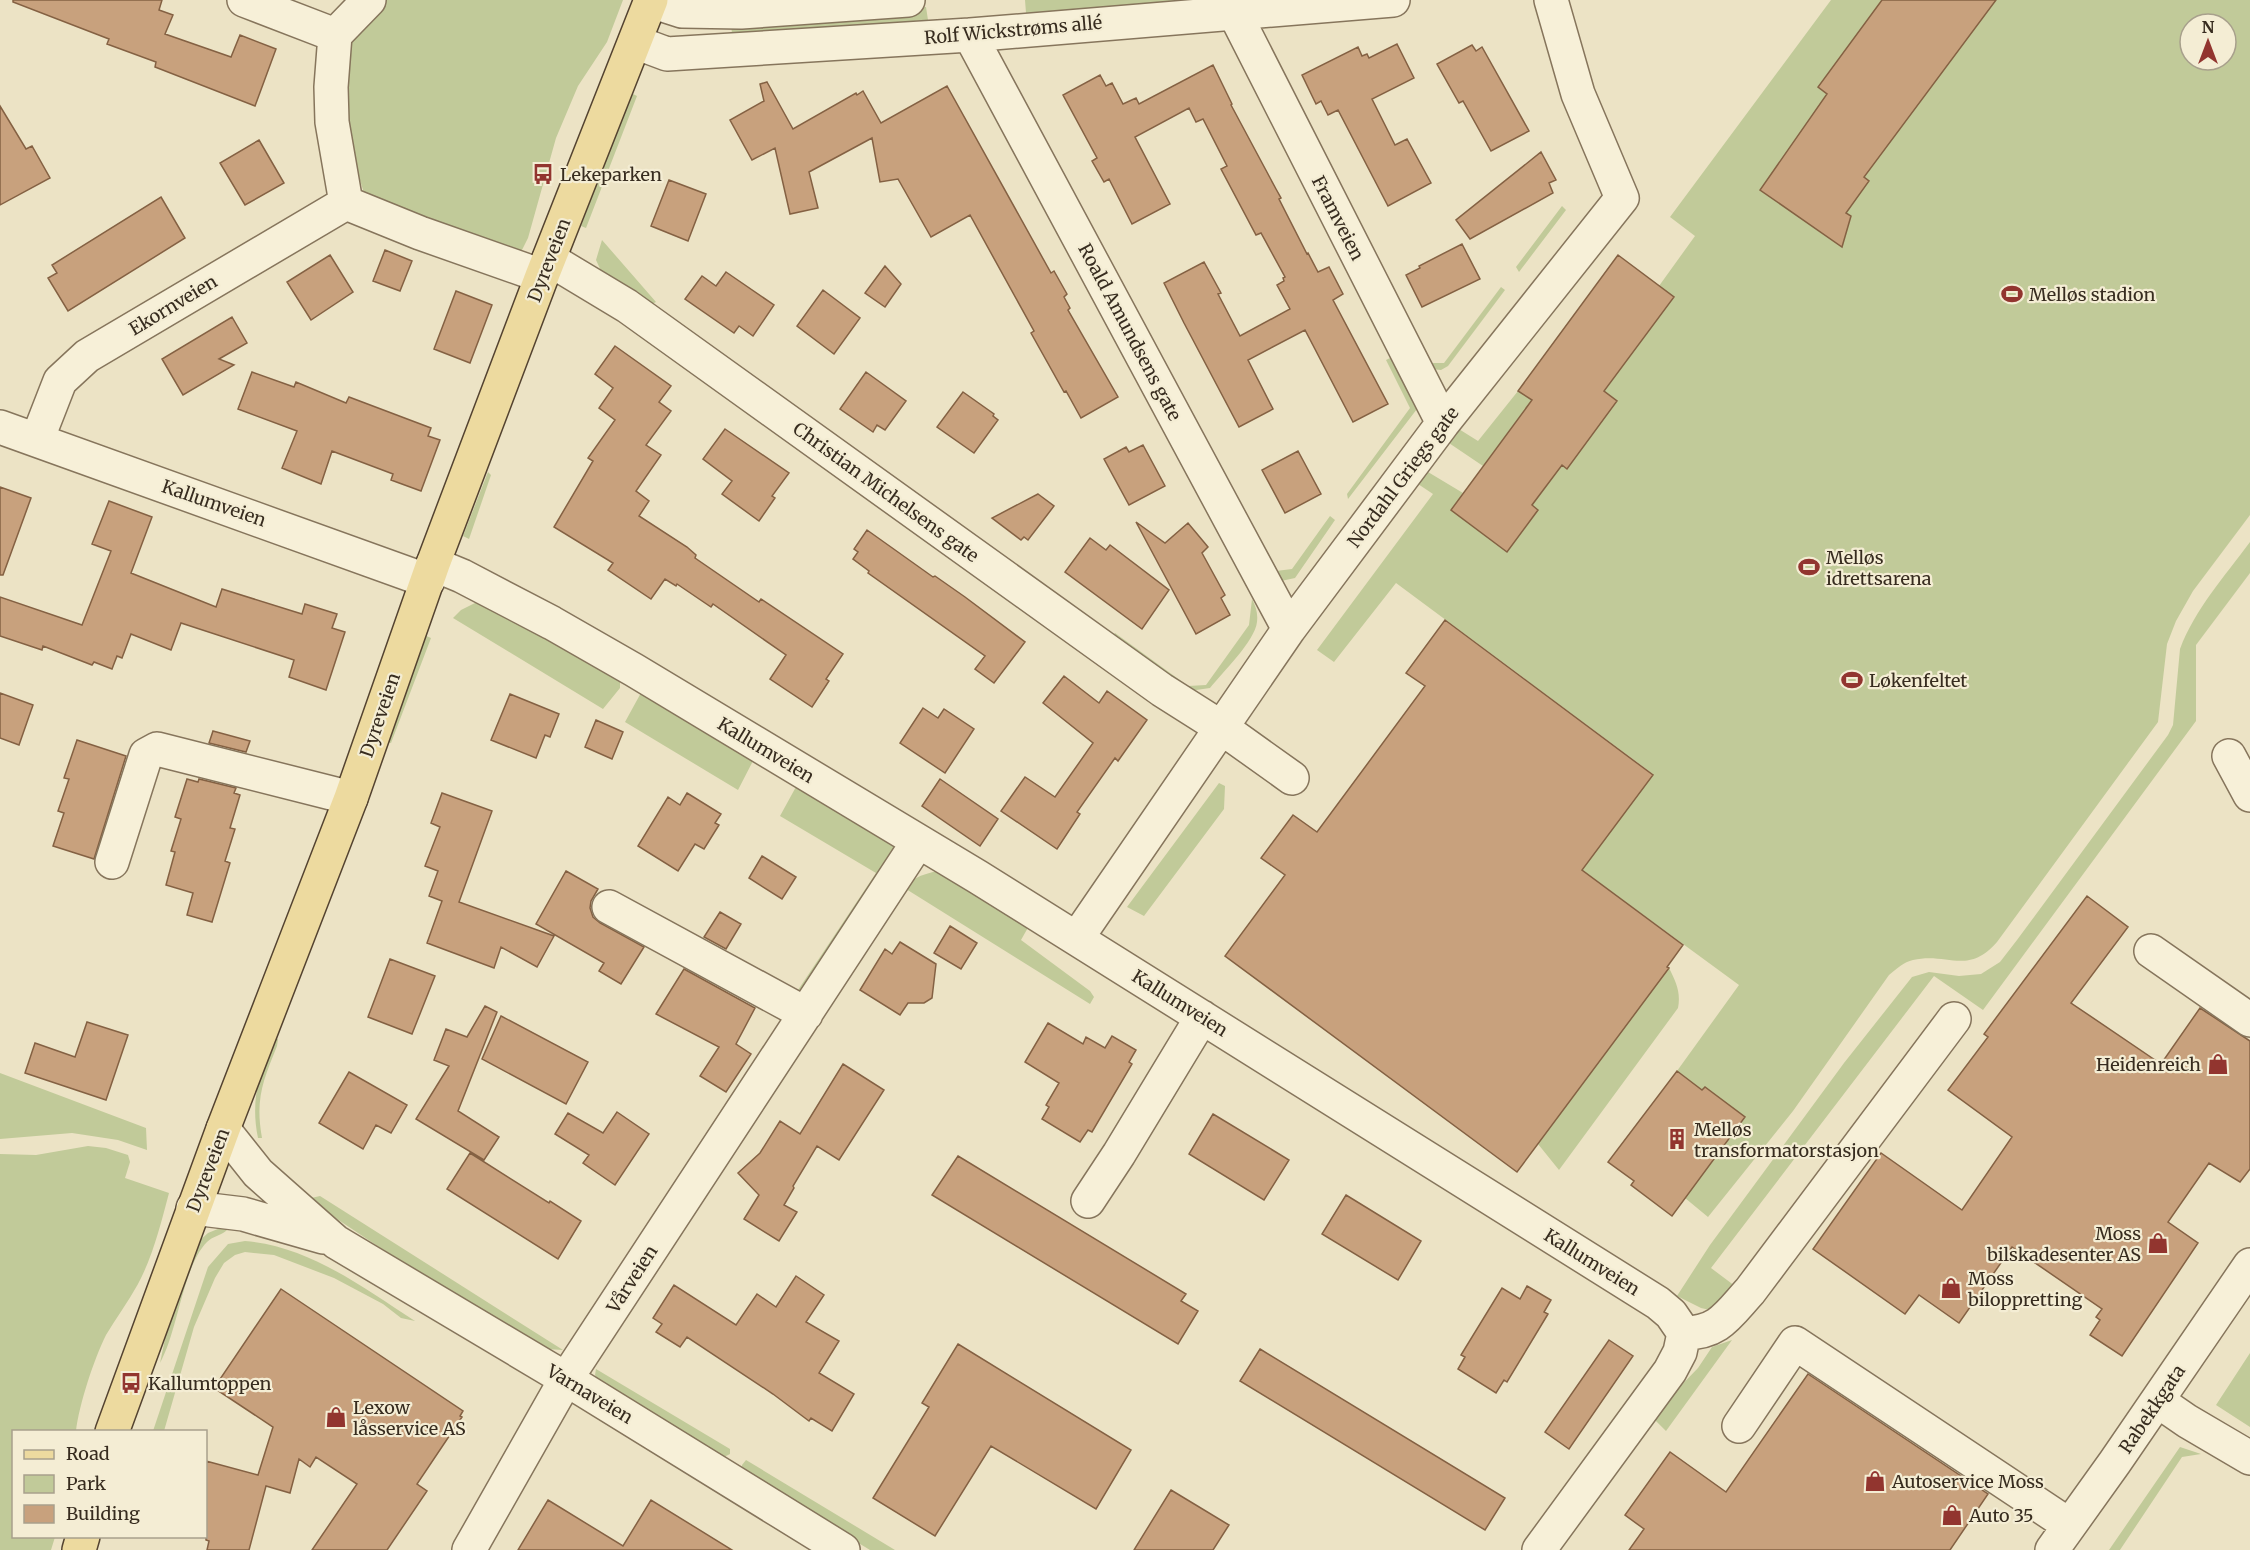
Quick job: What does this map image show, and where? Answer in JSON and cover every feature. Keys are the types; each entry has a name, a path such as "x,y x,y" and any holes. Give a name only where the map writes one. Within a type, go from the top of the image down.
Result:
{"main road":[{"name":"Dyreveien","path":"112,1430 193,1208 351,798 431,572 651,0"}],"street":[{"path":"244,0 335,35"},
{"path":"346,203 332,122 331,87 335,35 369,0"},
{"path":"651,0 682,11 741,12 908,0"},
{"name":"Rolf Wickstrøms allé","path":"635,42 667,54 970,35 1393,0"},
{"name":"Nordahl Griegs gate","path":"1077,938 1289,628 1443,423 1622,198 1578,94 1551,0"},
{"name":"Framveien","path":"1234,12 1443,423"},
{"name":"Roald Amundsens gate","path":"970,35 1289,628"},
{"name":"Christian Michelsens gate","path":"346,203 430,237 546,268 627,306 1152,683 1222,728 1292,778"},
{"name":"Ekornveien","path":"38,440 60,381 87,356 346,203"},
{"name":"Kallumveien","path":"0,428 431,572 462,576 542,618 634,670 1077,938 1658,1303 1671,1314 1684,1332"},
{"path":"112,862 146,755 157,749 351,798"},
{"path":"2229,756 2250,795"},
{"name":"Vårveien","path":"469,1550 566,1379 918,842"},
{"path":"609,907 806,1014"},
{"path":"2151,951 2250,1020"},
{"path":"1088,1201 1202,1017"},
{"path":"1539,1550 1670,1371 1680,1352 1684,1332 1699,1332 1717,1326 1750,1291 1954,1019"},
{"path":"223,1129 258,1173 336,1242"},
{"path":"193,1208 243,1214 336,1242"},
{"name":"Varnaveien","path":"336,1242 566,1379 843,1550"},
{"name":"Rabekkgata","path":"2061,1538 2250,1265"},
{"path":"1739,1426 1795,1343 1891,1409 2061,1538"},
{"path":"2158,1401 2250,1458"}],"green space":[{"path":"385,0 623,0 607,42 578,86 556,138 528,238 518,258 364,193 343,126 350,45 360,27"},
{"path":"1025,0 1193,0 1026,13"},
{"name":"Melløs idrettsarena","path":"1831,0 2250,0 2250,515 2193,591 2176,621 2167,644 2158,722 1997,942 1976,958 1966,961 1925,958 1913,960 1903,964 1889,975 1793,1111 1708,1217 1685,1198 1745,1117 1705,1087 1702,1090 1677,1071 1739,985 1582,870 1653,774 1396,583 1334,662 1317,650 1433,494 1409,478 1418,466 1463,493 1451,510 1508,551 1538,510 1532,505 1562,465 1567,469 1617,401 1604,391 1674,297 1659,286 1695,236 1670,217"},
{"path":"926,7 928,20 732,35 731,22"},
{"path":"633,94 637,96 586,228 581,226 627,103"},
{"path":"1562,206 1566,210 1519,272 1516,267"},
{"path":"602,240 656,302 650,305 602,273 596,260"},
{"path":"1501,287 1505,290 1448,366 1441,370 1431,369 1428,363 1444,363"},
{"path":"1392,357 1417,409 1348,499 1347,494 1410,408 1386,360"},
{"path":"1518,391 1532,400 1483,466 1443,439 1454,426 1478,441"},
{"path":"488,472 491,475 469,539 463,536"},
{"path":"1330,516 1335,520 1295,578 1281,581 1276,571 1292,569"},
{"path":"2250,542 2250,573 2196,645 2196,721 1983,1010 1934,976 1711,1268 1739,1289 1710,1310 1677,1296 1710,1245 1844,1063 1912,977 1929,972 1959,976 1981,974 2000,962 2017,940 2168,735 2173,725 2180,649 2186,634 2202,607"},
{"path":"1252,599 1257,616 1255,630 1230,666 1210,688 1189,691 1111,638 1115,633 1188,686 1206,685 1249,625"},
{"path":"479,601 620,675 620,688 603,709 453,618 461,610"},
{"path":"424,635 431,638 391,743 384,741"},
{"path":"642,691 755,757 738,790 625,722"},
{"path":"1219,783 1225,786 1224,809 1144,916 1127,907"},
{"path":"797,785 892,838 894,849 803,996 794,996 876,873 780,816"},
{"path":"933,872 947,872 1030,924 1021,940 1090,991 1094,997 1090,1004 906,889 917,877"},
{"path":"1669,968 1677,987 1678,1008 1559,1170 1538,1144"},
{"path":"272,1037 278,1039 262,1091 259,1112 262,1138 258,1138 256,1099 260,1075"},
{"path":"0,1073 146,1128 147,1150 118,1140 72,1133 0,1139"},
{"path":"88,1146 106,1148 128,1155 130,1162 125,1178 169,1193 148,1262 134,1291 106,1335 97,1356 76,1430 12,1430 12,1538 55,1538 51,1550 0,1550 0,1154 36,1155"},
{"path":"320,1196 563,1350 546,1349 379,1247 307,1199"},
{"path":"225,1226 227,1230 207,1242 192,1267 172,1334 160,1363 174,1296 198,1242 208,1233"},
{"path":"245,1241 269,1244 313,1260 355,1282 415,1321 401,1318 383,1304 334,1278 274,1255 245,1252 235,1255 224,1263 215,1278 194,1327 164,1430 153,1430 208,1267 228,1244"},
{"path":"1732,1340 1666,1431 1655,1420 1668,1399 1698,1368 1712,1347"},
{"path":"2250,1353 2250,1427 2216,1405"},
{"path":"596,1369 730,1449 730,1454 722,1458 599,1383 595,1375"},
{"path":"2180,1447 2201,1454 2182,1457 2120,1550 2109,1550"},
{"path":"746,1460 895,1550 870,1550 742,1472 742,1465"}],"building":[{"path":"13,0 162,0 159,10 173,15 165,34 231,57 240,35 276,49 255,106 155,67 156,62 107,44 109,39 13,2"},
{"path":"1882,0 1996,0 1864,177 1869,181 1846,213 1851,216 1842,247 1760,190 1827,94 1818,87"},
{"path":"1397,44 1414,78 1372,99 1395,145 1407,139 1431,183 1388,206 1338,110 1328,115 1321,101 1316,104 1302,75 1358,47 1362,56 1367,54 1369,58"},
{"path":"1472,45 1476,51 1482,47 1529,131 1491,151 1463,101 1459,103 1437,64"},
{"path":"1213,65 1307,254 1318,272 1329,267 1343,294 1333,300 1388,404 1353,422 1305,330 1248,360 1273,409 1239,427 1164,283 1204,262 1240,336 1290,309 1277,285 1284,281 1285,277 1261,233 1256,235 1221,169 1227,166 1203,119 1196,122 1189,108 1135,137 1170,204 1132,224 1109,179 1104,182 1092,161 1097,158 1063,95 1100,75 1106,86 1112,83 1123,104 1136,98 1139,104"},
{"path":"767,82 793,129 863,91 881,123 947,86 1051,273 1054,271 1067,294 1064,297 1070,308 1068,310 1118,397 1081,418 1031,333 1034,331 970,215 931,237 898,179 880,182 872,138 809,172 818,208 790,214 775,148 752,160 730,120 764,101 760,84"},
{"path":"0,106 26,149 32,146 50,178 0,205"},
{"path":"259,140 284,183 245,205 220,163"},
{"path":"1541,152 1556,180 1549,183 1553,193 1470,239 1456,220"},
{"path":"669,180 706,194 688,241 651,226"},
{"path":"161,197 185,238 68,311 48,278 57,273 52,265"},
{"path":"1462,244 1480,279 1422,307 1406,275"},
{"path":"385,250 412,261 400,291 373,281"},
{"path":"330,255 353,292 311,320 287,282"},
{"path":"1618,255 1674,297 1604,391 1617,401 1567,469 1562,465 1532,505 1538,510 1507,552 1451,510 1532,400 1518,391"},
{"path":"885,266 901,284 885,307 865,293"},
{"path":"726,272 774,305 753,336 739,326 734,333 685,299 702,276 716,286"},
{"path":"823,290 860,318 834,354 797,326"},
{"path":"456,291 492,305 470,363 434,349"},
{"path":"232,317 247,343 219,359 234,365 183,395 162,359"},
{"path":"615,346 671,386 659,402 671,411 646,445 661,455 636,491 649,501 639,516 687,547 696,555 695,558 759,602 761,599 843,654 826,679 829,681 812,707 770,679 786,655 713,604 711,607 677,584 676,586 665,579 651,599 608,570 613,563 554,527 593,461 588,458 615,420 599,408 613,388 595,374"},
{"path":"252,372 294,387 296,382 346,403 349,397 431,428 428,436 440,440 421,491 391,480 393,474 332,451 321,484 282,468 297,431 238,409"},
{"path":"866,372 906,401 885,430 877,425 873,432 840,409"},
{"path":"963,392 994,414 993,416 998,420 974,453 937,427"},
{"path":"725,429 789,473 772,496 775,498 759,521 722,494 732,481 703,459"},
{"path":"1143,445 1165,486 1129,505 1104,459 1126,447 1129,452"},
{"path":"1298,451 1321,494 1285,513 1262,470"},
{"path":"0,487 31,498 3,575 0,575"},
{"path":"1038,494 1054,506 1028,540 1024,537 1021,540 992,518"},
{"path":"109,501 152,517 131,573 216,607 222,589 302,614 305,604 337,614 332,628 345,632 326,690 289,677 294,660 181,623 171,650 131,634 122,658 117,656 112,669 94,662 92,665 43,646 42,650 0,636 0,597 82,625 111,551 92,544"},
{"path":"1136,522 1165,543 1188,523 1208,547 1202,553 1225,595 1221,598 1230,615 1196,634"},
{"path":"867,530 965,597 1025,642 994,683 975,669 985,656 868,573 869,571 853,559 858,552 854,549"},
{"path":"1090,538 1106,550 1110,545 1169,590 1142,629 1065,572"},
{"path":"1445,620 1653,775 1582,870 1683,945 1667,967 1669,968 1517,1172 1225,956 1285,875 1261,858 1293,815 1317,832 1425,686 1406,673"},
{"path":"1064,676 1099,703 1107,691 1147,720 1118,761 1115,758 1077,812 1080,814 1057,849 1001,811 1025,777 1055,797 1093,743 1043,703"},
{"path":"0,693 33,705 19,745 0,738"},
{"path":"510,694 559,714 550,737 545,735 536,758 491,740"},
{"path":"923,708 938,718 944,709 974,729 945,773 900,743"},
{"path":"596,720 623,732 612,759 585,747"},
{"path":"213,731 250,741 246,752 209,743"},
{"path":"77,740 126,756 94,859 53,846 64,813 58,811 69,779 64,778"},
{"path":"187,779 198,782 199,779 236,788 234,793 240,795 230,828 235,829 225,861 230,863 212,922 187,915 193,893 166,885 175,852 171,851 181,819 175,817"},
{"path":"940,779 998,819 980,846 922,806"},
{"path":"442,793 492,811 459,902 554,936 537,967 501,947 494,968 427,943 442,901 429,896 438,871 425,866 440,827 431,823"},
{"path":"687,793 721,814 715,823 719,825 704,849 695,844 678,871 638,846 668,797 680,805"},
{"path":"762,856 796,877 782,899 749,878"},
{"path":"566,871 598,889 591,901 590,908 593,917 644,947 621,984 599,971 604,963 536,924"},
{"path":"2087,896 2128,927 2071,1003 2161,1064 2200,1008 2250,1041 2250,1169 2240,1182 2209,1163 2168,1222 2198,1243 2122,1356 2090,1335 2100,1320 2096,1317 2102,1309 2012,1247 1959,1323 1919,1295 1905,1314 1813,1249 1881,1153 1962,1210 2012,1137 1948,1090 1988,1037 1984,1034"},
{"path":"720,912 741,924 726,949 704,937"},
{"path":"950,926 977,943 961,969 934,953"},
{"path":"900,942 936,964 932,998 924,1003 908,1003 900,1015 860,990 885,949 892,954"},
{"path":"390,959 435,976 412,1034 368,1017"},
{"path":"684,969 755,1008 736,1044 751,1054 726,1092 700,1076 719,1047 656,1014"},
{"path":"485,1006 497,1012 458,1111 499,1137 484,1160 416,1119 449,1066 434,1060 446,1029 467,1037"},
{"path":"501,1016 588,1062 566,1104 482,1059"},
{"path":"87,1022 128,1035 106,1100 25,1073 35,1043 75,1057"},
{"path":"1048,1023 1083,1044 1086,1037 1105,1048 1112,1036 1136,1050 1129,1062 1132,1064 1092,1132 1088,1130 1080,1142 1042,1119 1049,1107 1046,1105 1059,1083 1025,1062"},
{"path":"843,1064 884,1090 839,1160 817,1146 784,1205 797,1212 779,1241 744,1219 759,1195 738,1173 760,1153 780,1121 800,1134"},
{"name":"Melløs transformatorstasjon","path":"1677,1071 1702,1090 1705,1087 1745,1117 1672,1216 1631,1185 1634,1181 1608,1162"},
{"path":"349,1072 407,1105 391,1133 376,1125 363,1149 319,1123"},
{"path":"617,1112 649,1134 615,1185 583,1163 589,1155 555,1134 568,1113 603,1133"},
{"path":"1213,1114 1289,1160 1264,1200 1189,1154"},
{"path":"470,1153 581,1221 558,1259 447,1189"},
{"path":"958,1156 1186,1294 1181,1301 1198,1311 1178,1344 932,1195"},
{"path":"1346,1195 1421,1241 1398,1280 1322,1234"},
{"path":"796,1276 824,1295 806,1322 839,1341 819,1373 854,1394 832,1431 811,1418 809,1421 773,1394 687,1337 680,1347 656,1332 662,1324 653,1318 674,1285 736,1325 757,1294 776,1307"},
{"path":"1527,1286 1551,1300 1544,1312 1548,1314 1507,1382 1504,1380 1496,1393 1458,1369 1465,1357 1461,1355 1502,1288 1520,1299"},
{"path":"281,1289 463,1411 460,1416 462,1417 417,1484 427,1491 387,1550 312,1550 357,1484 316,1457 310,1467 299,1459 290,1493 266,1486 249,1550 207,1550 209,1541 206,1540 207,1461 258,1475 273,1427 214,1388"},
{"path":"1609,1340 1633,1356 1569,1449 1545,1432"},
{"path":"958,1344 1131,1450 1096,1509 991,1446 935,1536 873,1498 929,1407 922,1403"},
{"path":"1260,1349 1505,1498 1485,1530 1240,1381"},
{"path":"1808,1374 1988,1494 1950,1550 1629,1550 1644,1529 1625,1515 1670,1452 1726,1492"},
{"path":"1171,1490 1229,1525 1213,1550 1134,1550"},
{"path":"548,1500 623,1546 651,1500 732,1550 518,1550"}],"place":[{"name":"Lekeparken","path":"543,174"},
{"name":"Melløs stadion","path":"2012,294"},
{"name":"Melløs idrettsarena","path":"1809,567"},
{"name":"Løkenfeltet","path":"1852,680"},
{"name":"Heidenreich","path":"2218,1064"},
{"name":"Melløs transformatorstasjon","path":"1677,1139"},
{"name":"Moss bilskadesenter AS","path":"2158,1243"},
{"name":"Moss biloppretting","path":"1951,1288"},
{"name":"Kallumtoppen","path":"131,1383"},
{"name":"Lexow låsservice AS","path":"336,1417"},
{"name":"Autoservice Moss","path":"1875,1481"},
{"name":"Auto 35","path":"1952,1515"}]}
